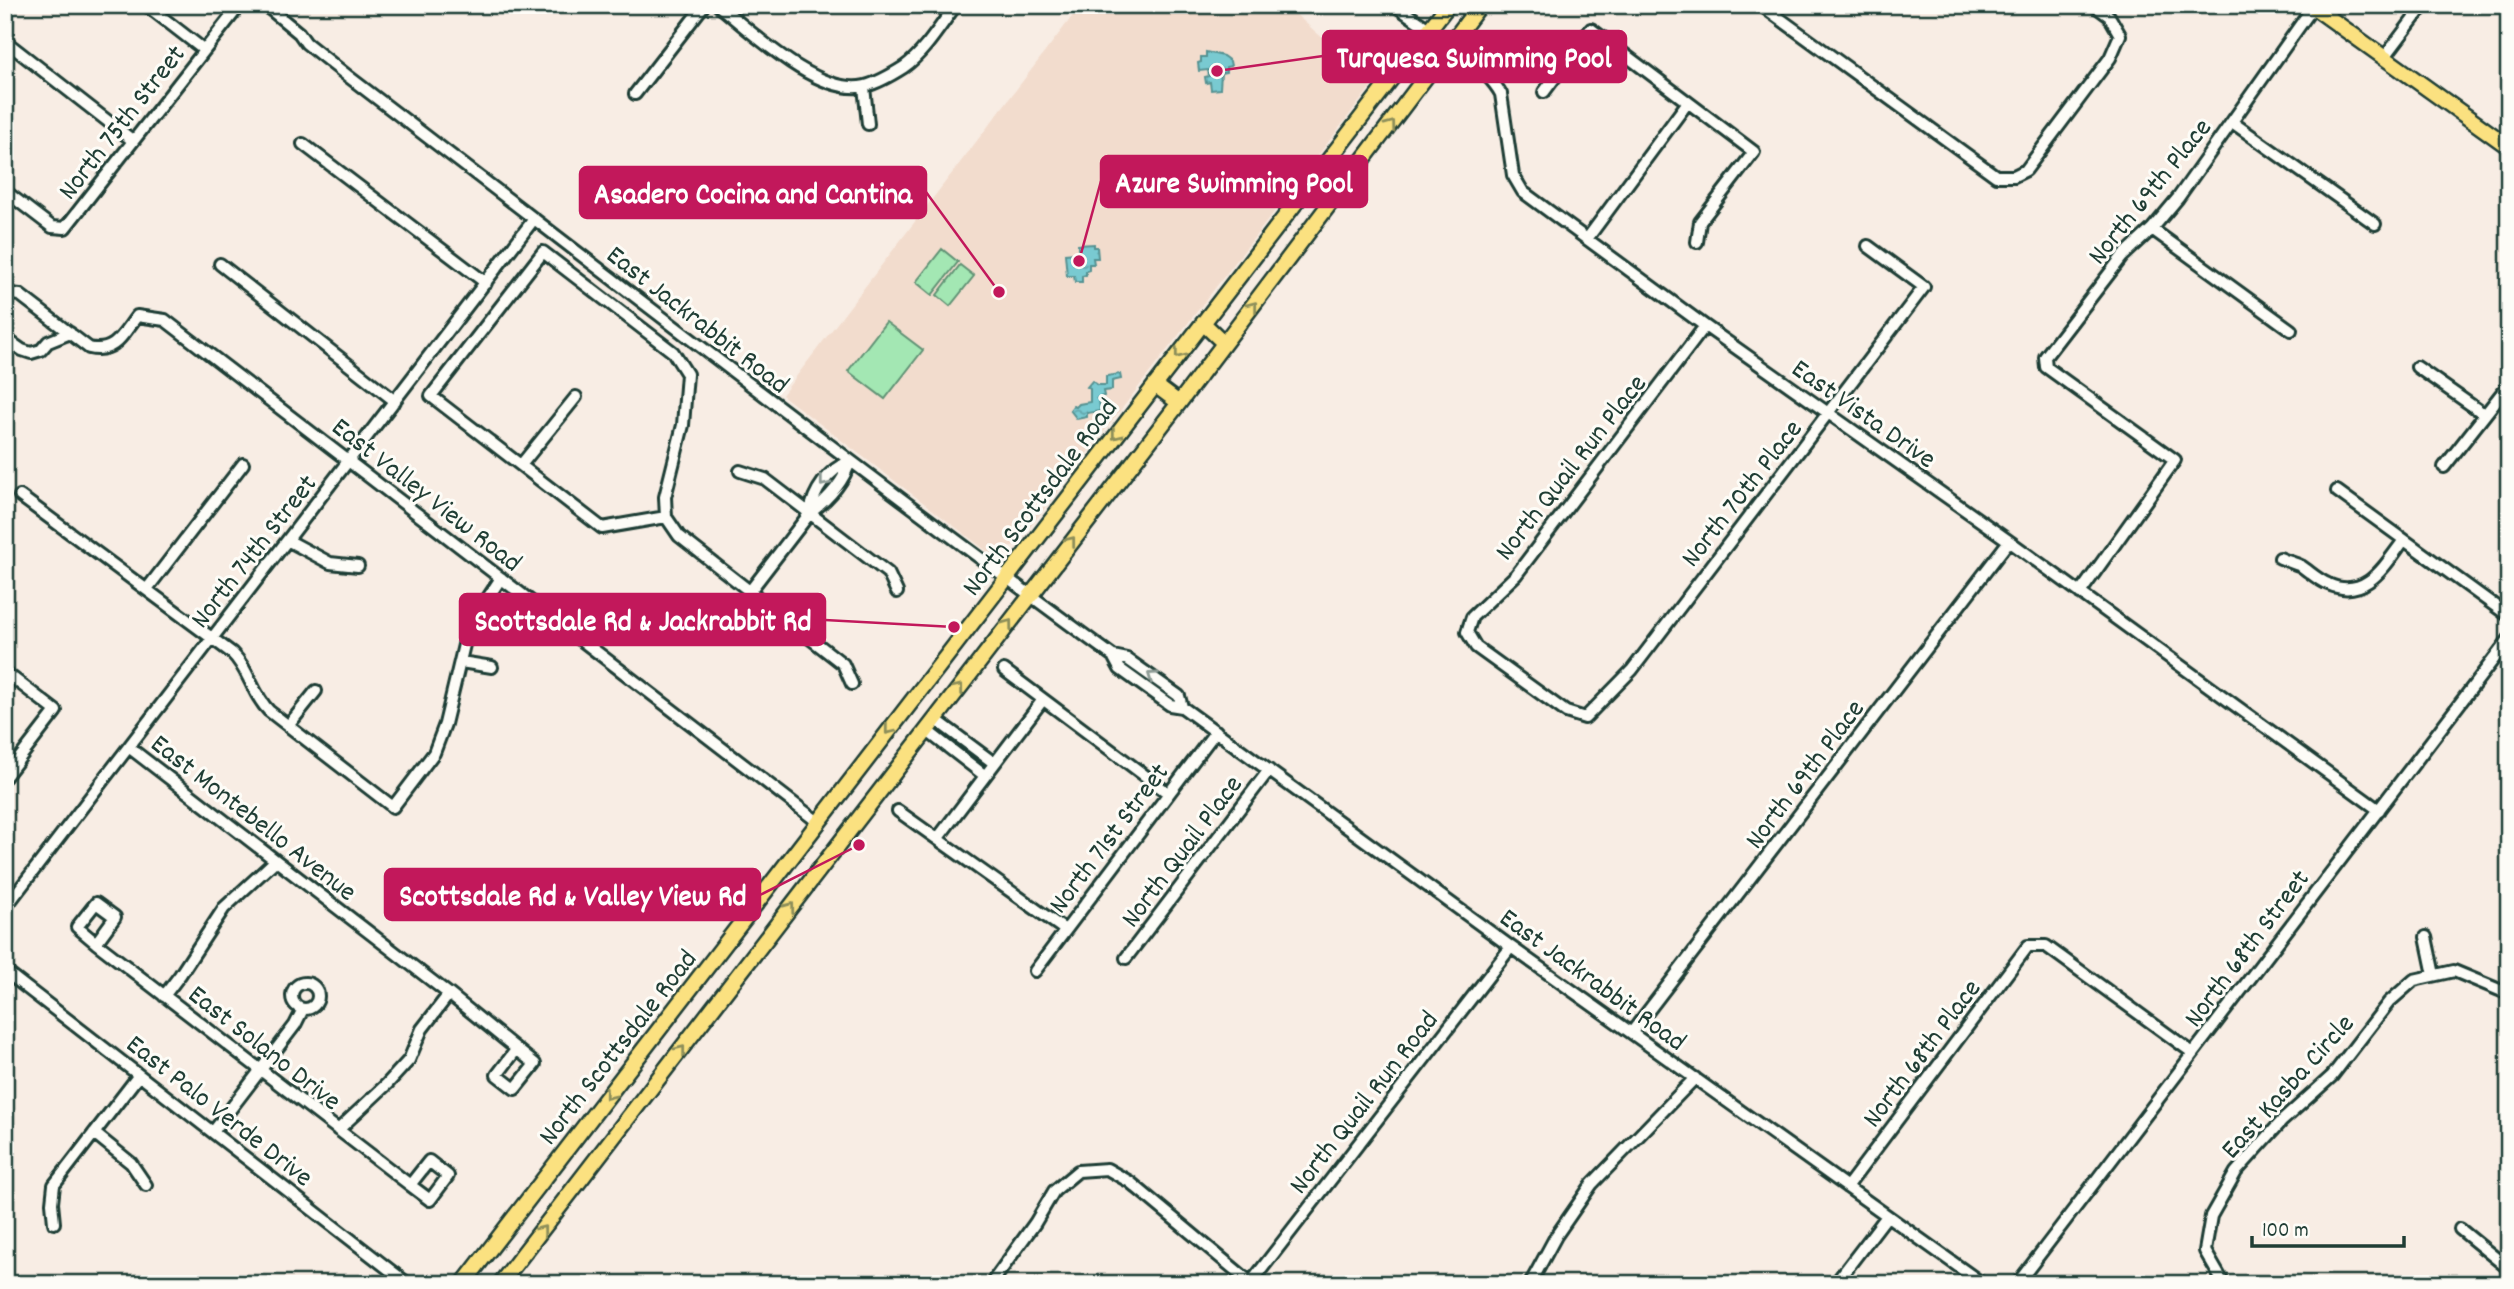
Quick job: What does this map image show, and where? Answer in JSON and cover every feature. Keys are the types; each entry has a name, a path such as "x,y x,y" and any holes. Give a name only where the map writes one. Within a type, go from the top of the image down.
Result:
{"main road":[{"name":"North Scottsdale Road","path":"463,1284 1448,5"},
{"name":"North Scottsdale Road","path":"500,1284 1179,403 1480,5"},
{"path":"2312,6 2509,147"},
{"path":"1203,323 1224,344"},
{"path":"1155,385 1179,403"}],"street":[{"path":"146,5 204,50"},
{"name":"North 75th Street","path":"5,191 52,227 61,229 68,225 240,5"},
{"name":"East Jackrabbit Road","path":"265,5 299,33 306,43 771,403 1006,579 1113,656 1127,659 1180,696 1182,706 1269,770 1511,947 1983,1284"},
{"path":"635,93 704,5"},
{"path":"718,5 810,75 832,84 864,87 905,66 926,45 956,5"},
{"name":"East Vista Drive","path":"1395,5 1484,72 1501,94 1513,175 1523,192 1828,415 2009,541 2379,810"},
{"path":"1762,5 1996,176 2014,176 2026,170 2110,58 2120,35 2109,16 2094,5"},
{"path":"2384,58 2424,5"},
{"name":"North 69th Place","path":"2080,593 2175,460 2046,368 2045,357 2122,257 2152,229 2178,198 2312,6"},
{"path":"1544,92 1591,29 1754,152 1700,222 1697,242"},
{"path":"5,41 132,140"},
{"path":"864,87 868,124"},
{"path":"1587,239 1688,102"},
{"path":"2232,122 2375,224"},
{"path":"303,144 486,283"},
{"name":"North 74th Street","path":"5,908 534,219"},
{"path":"2152,229 2291,330"},
{"name":"North 70th Place","path":"1585,718 1632,670 1924,287 1868,246"},
{"path":"666,517 602,528 431,396 543,252 673,352 687,374 683,425 665,497 666,517 679,536 843,664 852,684"},
{"path":"220,264 395,401"},
{"path":"5,297 20,295 70,333"},
{"name":"East Valley View Road","path":"70,333 89,348 100,351 110,348 137,316 165,320 818,822"},
{"name":"North Quail Run Place","path":"1585,718 1566,712 1476,647 1468,632 1472,617 1516,575 1705,326"},
{"path":"5,338 22,351 31,353 70,333"},
{"path":"2417,367 2484,414"},
{"path":"2444,467 2509,384"},
{"path":"521,465 576,397"},
{"path":"750,591 810,513 812,498 820,487 837,466 850,461"},
{"path":"147,589 243,464"},
{"path":"740,471 765,479 888,573 897,592"},
{"path":"2337,491 2509,616"},
{"path":"20,496 242,662 261,703 393,807 434,753 445,724 468,628 501,578"},
{"path":"2280,558 2300,566 2314,577 2337,588 2362,587 2375,578 2404,540"},
{"path":"289,541 330,563 358,566"},
{"name":"North 69th Place","path":"1632,1032 2009,541"},
{"name":"North 68th Street","path":"2017,1284 2509,639"},
{"path":"461,662 492,667"},
{"path":"1003,670 1168,793"},
{"path":"5,672 56,711 5,777"},
{"path":"288,726 316,691"},
{"path":"938,838 1042,701"},
{"path":"931,724 994,763"},
{"path":"931,724 984,775"},
{"name":"North 71st Street","path":"1035,971 1216,731"},
{"name":"East Montebello Avenue","path":"130,748 449,994 516,1050"},
{"name":"North Quail Place","path":"1126,958 1269,770"},
{"path":"898,811 1065,930"},
{"path":"164,996 224,908 275,861"},
{"path":"2426,937 2434,975"},
{"name":"East Solano Drive","path":"96,943 410,1185"},
{"name":"North 68th Place","path":"1847,1187 2028,946 2046,946 2193,1053"},
{"name":"North Quail Run Road","path":"1250,1283 1511,947"},
{"name":"East Palo Verde Drive","path":"5,971 408,1284"},
{"name":"East Kasba Circle","path":"2224,1284 2205,1251 2211,1216 2236,1172 2282,1121 2332,1076 2389,1002 2414,980 2454,971 2509,994"},
{"path":"338,1130 409,1060 422,1029 449,994"},
{"path":"213,1132 295,1025 303,1009"},
{"path":"54,1223 54,1185 139,1075"},
{"path":"1530,1284 1556,1236 1592,1184 1695,1078"},
{"path":"94,1133 131,1163 146,1185"},
{"path":"991,1284 1054,1192 1078,1171 1107,1168 1130,1182 1250,1283"},
{"path":"1835,1284 1887,1216"},
{"path":"2460,1229 2509,1269"}],"shaded area":[{"path":"1081,5 1285,5 1374,83 1017,544 992,555 782,395"}],"green space":[{"path":"942,249 958,262 932,295 916,282"},
{"path":"960,265 974,276 950,306 937,295"},
{"path":"886,322 923,350 885,399 848,371"}],"water":[{"path":"1206,52 1223,56 1230,61 1231,66 1221,73 1220,89 1211,90 1210,82 1206,83 1208,70 1199,71 1198,63 1201,62 1201,57 1206,57"},
{"path":"1094,244 1098,258 1093,258 1094,264 1089,264 1089,270 1082,276 1082,282 1075,282 1074,276 1067,276 1065,254 1075,253 1075,258 1078,258 1078,245"},
{"path":"1120,374 1121,379 1112,381 1112,390 1103,391 1104,396 1099,397 1100,411 1087,413 1087,417 1077,419 1070,410 1073,406 1090,402 1090,389 1087,387 1092,381 1098,385 1106,385 1106,376"}],"place":[{"name":"Turquesa Swimming Pool","path":"1217,71"},
{"name":"Azure Swimming Pool","path":"1079,261"},
{"name":"Asadero Cocina and Cantina","path":"999,292"},
{"name":"Scottsdale Rd & Jackrabbit Rd","path":"954,627"},
{"name":"Scottsdale Rd & Valley View Rd","path":"859,845"}]}
